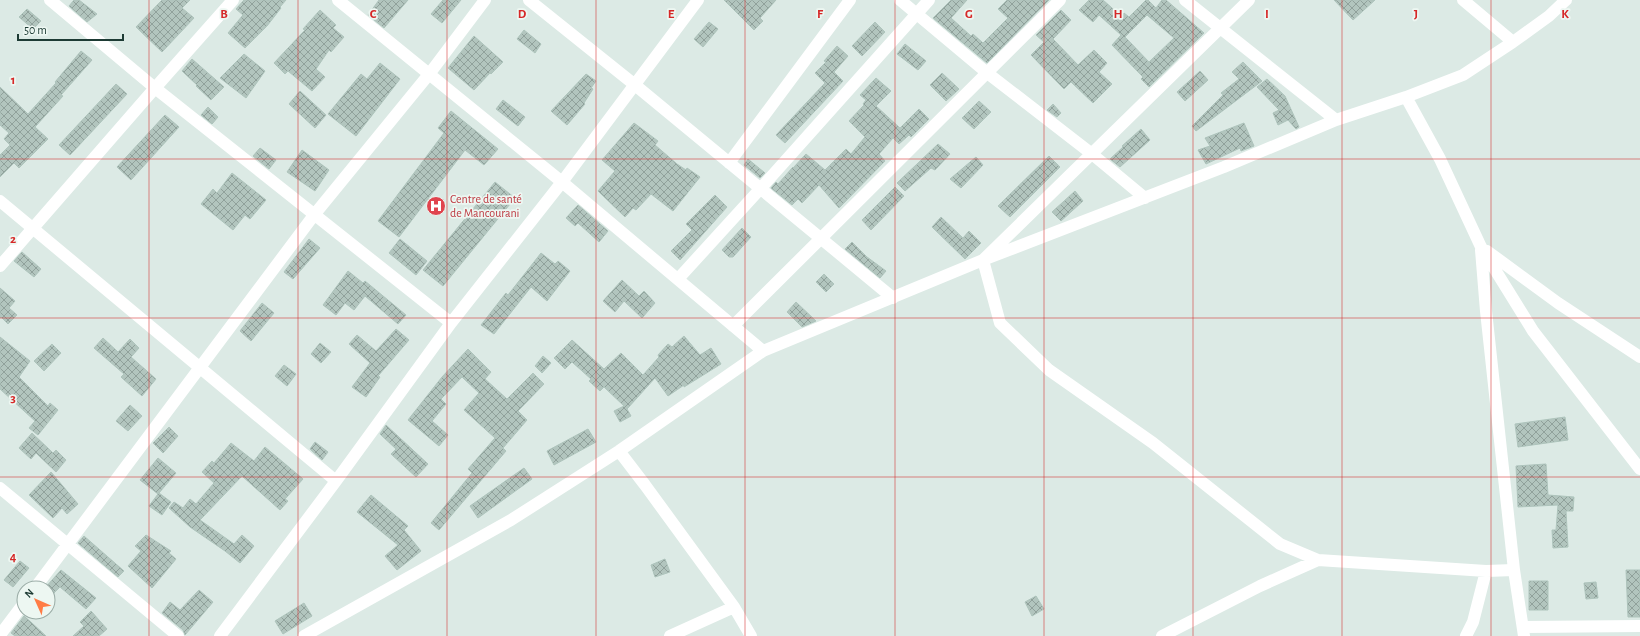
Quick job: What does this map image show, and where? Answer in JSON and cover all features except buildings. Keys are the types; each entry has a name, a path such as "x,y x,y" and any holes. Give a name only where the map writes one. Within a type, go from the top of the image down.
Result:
{"street":[{"path":"50,0 155,88 451,322"},
{"path":"0,266 233,0"},
{"path":"338,0 430,73 562,182 763,351"},
{"path":"41,580 314,215 430,73 485,0"},
{"path":"529,0 761,188 893,298"},
{"path":"220,636 336,481 451,322 562,182 698,0"},
{"path":"729,163 850,0"},
{"path":"900,0 986,72 1092,154 1145,198"},
{"path":"678,279 928,0"},
{"path":"733,326 820,237 1060,0"},
{"path":"1186,0 1336,120"},
{"path":"983,260 1249,0"},
{"path":"1463,0 1514,42"},
{"path":"304,636 511,520 619,451 763,351 983,260 1224,167 1336,120 1406,97 1463,75 1514,42 1549,16 1566,0"},
{"path":"1406,97 1440,158 1481,247 1533,331 1640,469"},
{"path":"0,201 336,481"},
{"path":"1481,247 1558,303 1640,358"},
{"path":"1481,247 1486,311 1514,570 1523,631 1640,626"},
{"path":"983,260 1000,323 1049,370 1153,443 1280,544 1318,560 1486,571 1514,570"},
{"path":"619,451 734,607 751,636"},
{"path":"0,488 178,636"},
{"path":"1162,636 1260,586 1318,560"},
{"path":"1466,636 1473,622 1486,571"},
{"path":"670,636 734,607"},
{"path":"0,635 16,614"}],"place":[{"name":"Centre de santé de Mancourani","path":"436,206"}]}
